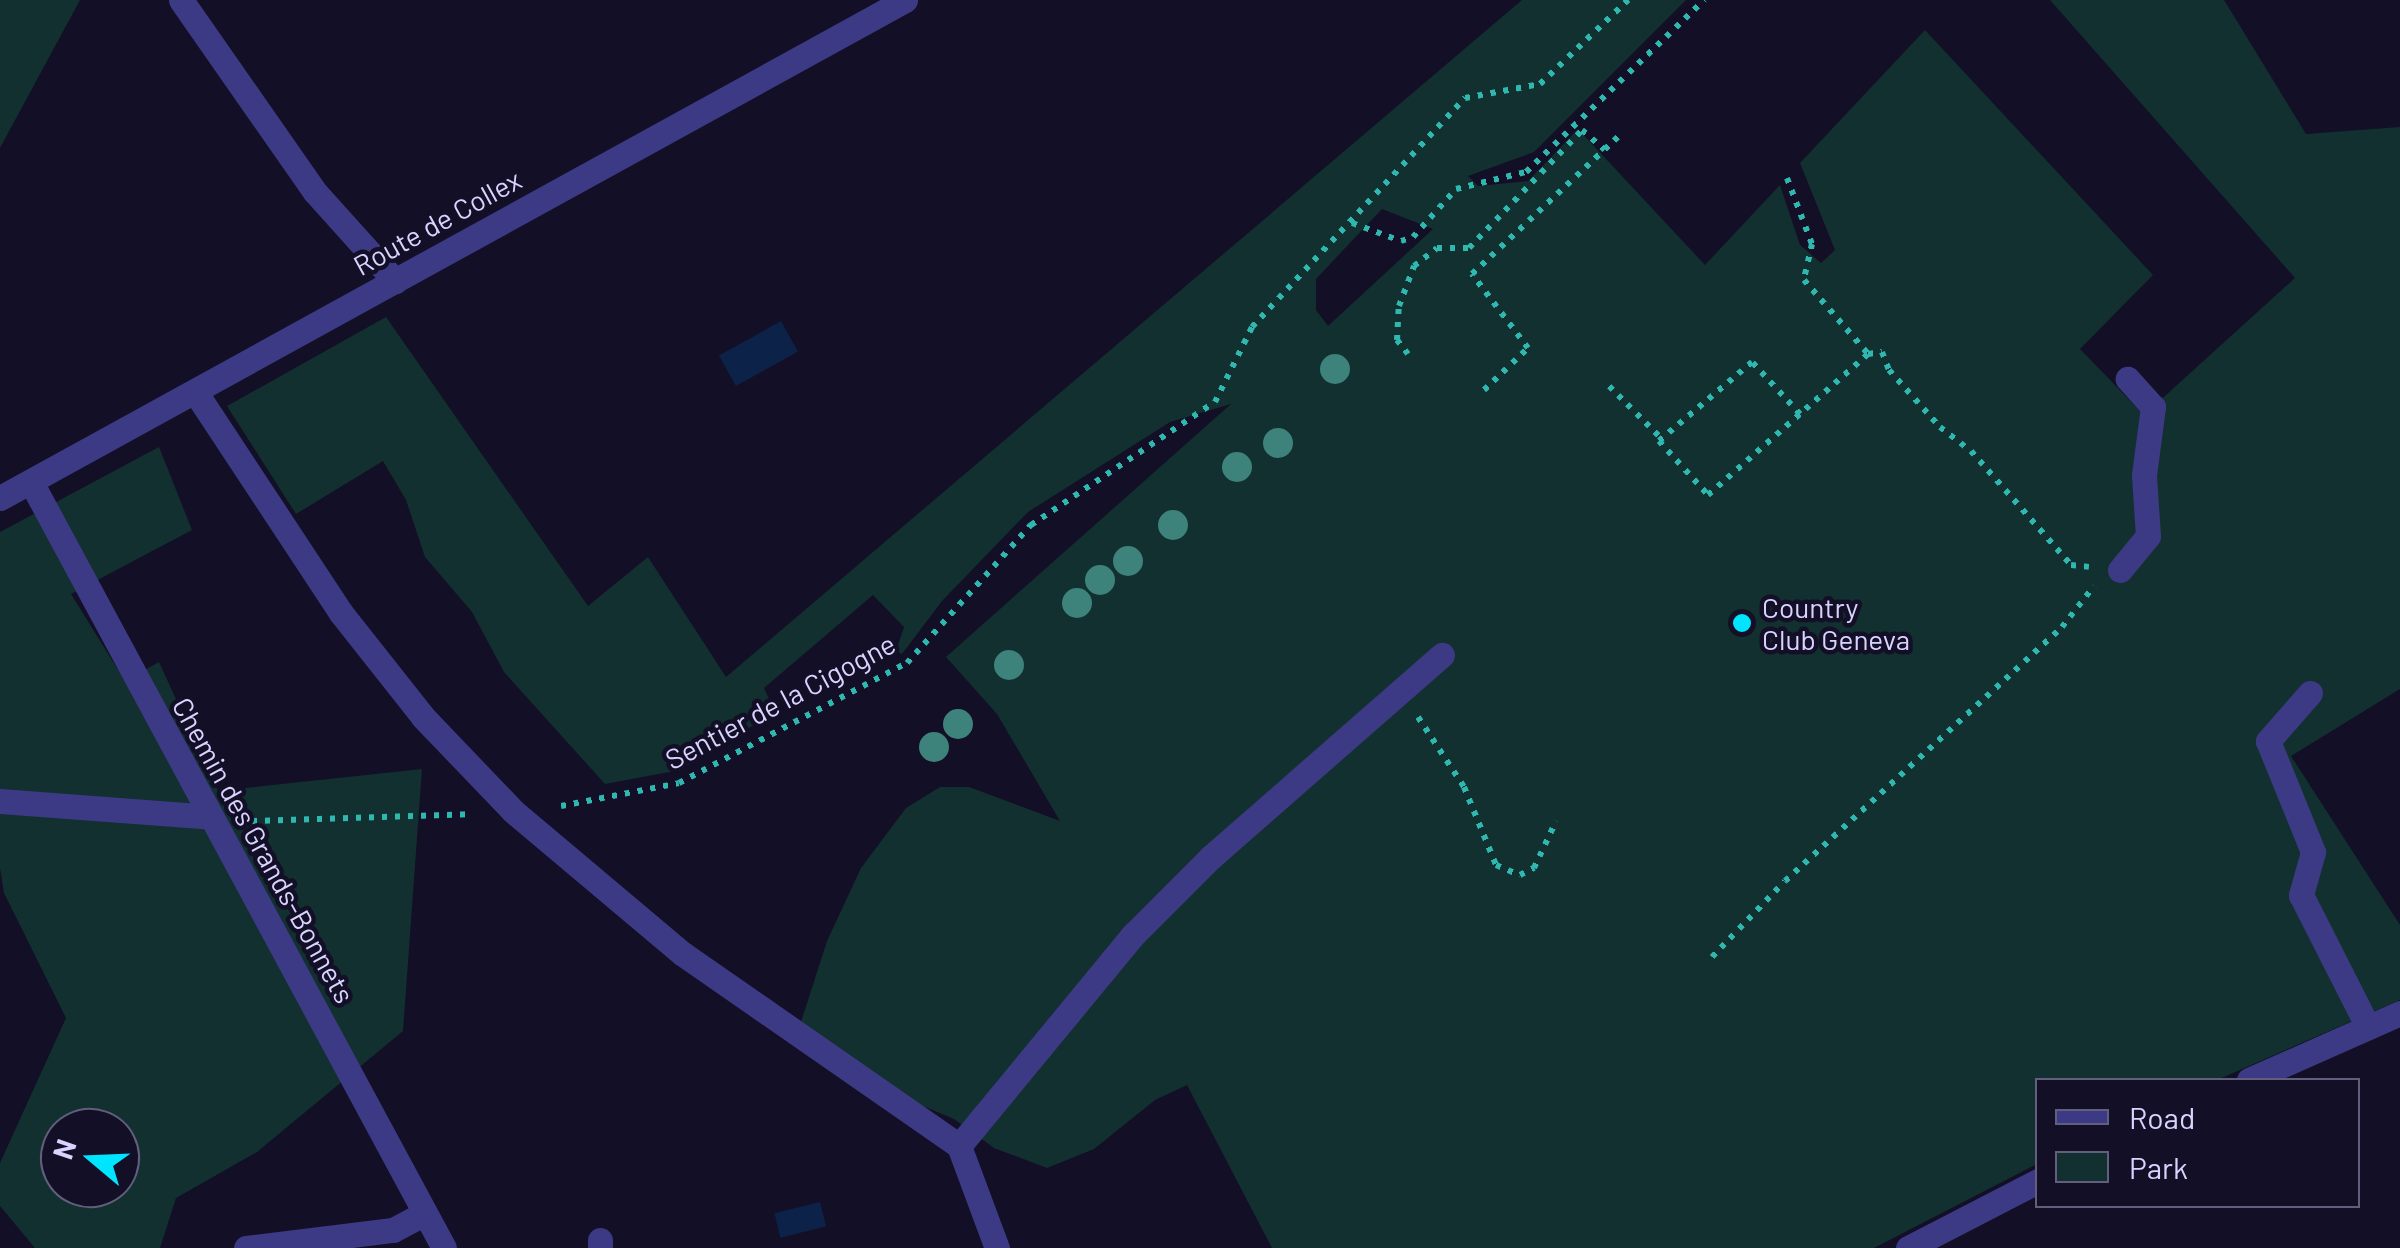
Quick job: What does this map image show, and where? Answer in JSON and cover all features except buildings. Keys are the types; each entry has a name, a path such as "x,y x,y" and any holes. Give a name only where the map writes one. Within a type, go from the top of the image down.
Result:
{"street":[{"path":"181,0 315,192 394,281"},
{"name":"Route de Collex","path":"0,498 196,394 905,0"},
{"path":"2120,570 2148,536 2144,475 2153,407 2128,378"},
{"path":"196,394 340,614 423,718 513,811 683,954 891,1105 959,1146 997,1248"},
{"name":"Chemin des Grands-Bonnets","path":"30,482 444,1248"},
{"path":"959,1146 1134,934 1211,856 1442,655"},
{"path":"2310,693 2268,741 2312,852 2301,895 2368,1027"},
{"path":"0,801 211,817"},
{"path":"2253,1078 2400,1013"},
{"path":"1908,1248 2035,1183"},
{"path":"246,1248 378,1233 425,1213"}],"path":[{"name":"Sentier de la Cigogne","path":"211,817 352,820 513,811 679,784 908,663 1032,525 1215,402 1242,340 1465,98 1540,84 1628,0"},
{"path":"1352,223 1402,241 1413,237 1456,189 1526,172 1704,0"},
{"path":"1408,354 1398,340 1399,306 1414,266 1437,248 1469,248 1582,130 1605,150"},
{"path":"1484,390 1528,348 1472,274 1623,132"},
{"path":"1787,178 1812,244 1804,280 1868,354"},
{"path":"1609,386 1662,439 1708,496 1868,354 1882,352 1889,370 1940,427 1971,450 2071,564 2120,570"},
{"path":"1662,439 1752,362 1800,414"},
{"path":"1712,957 1785,881 2062,627 2100,578 2120,570"},
{"path":"1400,693 1464,787 1496,865 1520,875 1534,868 1556,821"}],"green space":[{"path":"0,0 80,0 0,148"},
{"path":"1522,0 1686,0 1534,152 1468,176 1478,186 1528,181 1578,129 1705,265 1780,185 1800,245 1821,263 1835,250 1800,163 1925,30 2153,275 2080,349 2144,415 2295,278 2050,0 2224,0 2306,134 2400,127 2400,689 2291,756 2400,925 2400,1000 2222,1078 2035,1078 2035,1165 1874,1248 1272,1248 1187,1085 1155,1100 1094,1149 1047,1168 994,1148 954,1119 892,1093 801,1022 827,941 861,868 906,808 940,787 969,787 1060,821 997,714 946,657 1231,404 1170,422 1028,512 942,601 902,654 896,651 904,627 873,595 764,688 775,712 680,770 605,784 504,672 472,612 425,557 406,500 383,461 296,514 227,406 386,317 588,606 648,557 726,677","holes":["1382,209 1433,229 1328,326 1316,310 1316,279"]},
{"path":"159,447 192,530 71,594 125,681 159,662 218,791 422,769 403,1031 257,1152 176,1198 160,1248 35,1248 0,1206 0,1163 66,1018 4,893 0,868 0,532"}],"water":[{"path":"781,321 798,352 736,386 719,355"},
{"path":"820,1202 826,1226 780,1238 774,1213"}],"place":[{"name":"Country Club Geneva","path":"1742,623"}]}
